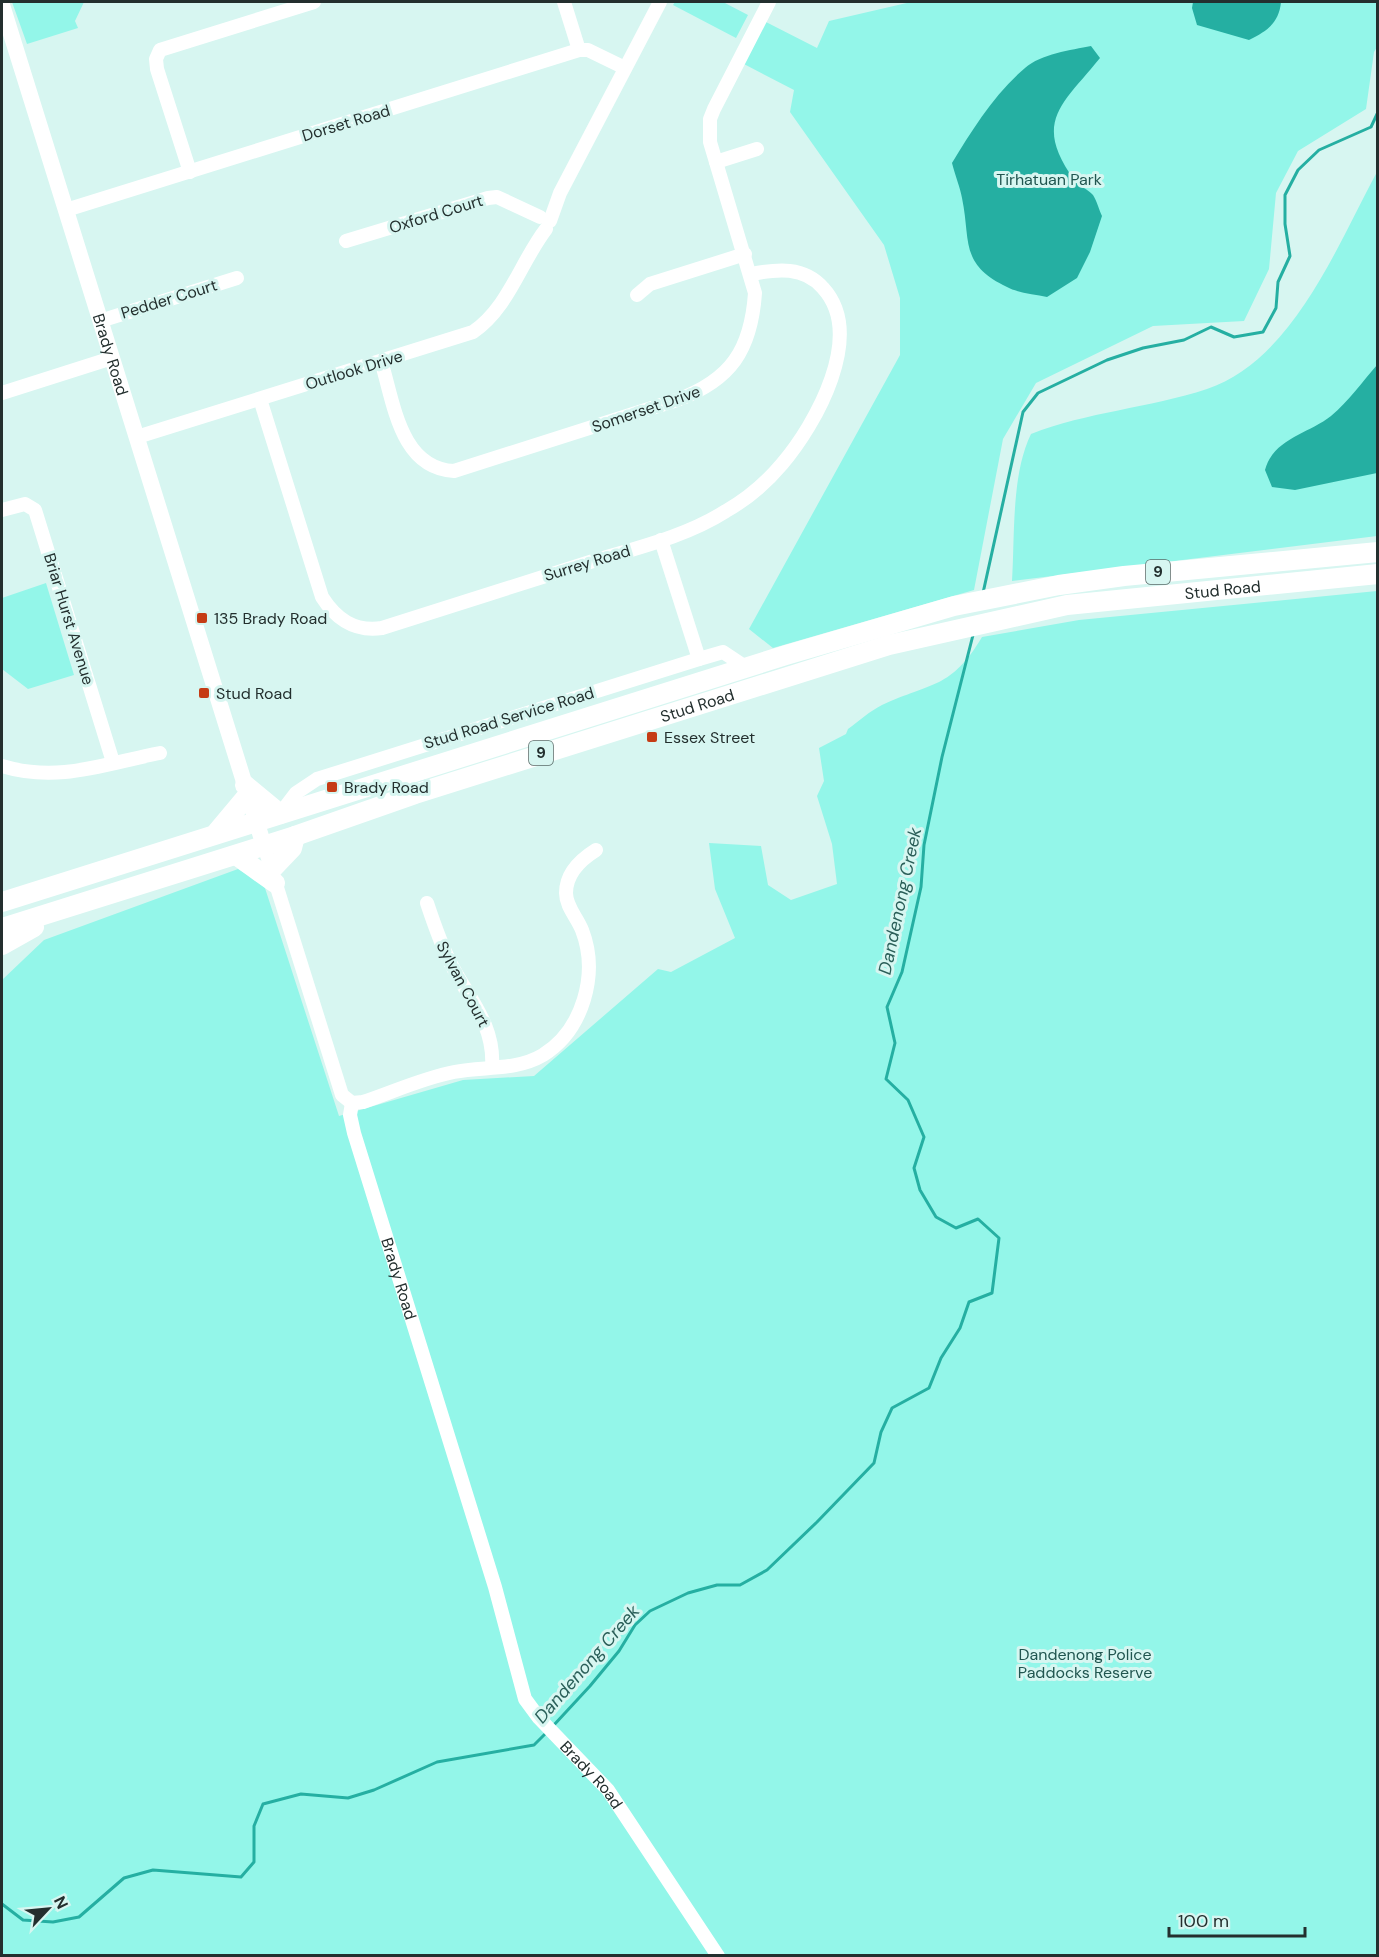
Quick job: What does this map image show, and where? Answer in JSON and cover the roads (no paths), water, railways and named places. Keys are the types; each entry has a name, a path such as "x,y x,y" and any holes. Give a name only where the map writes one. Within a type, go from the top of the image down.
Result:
{"highway":[{"name":"Stud Road","path":"3,901 747,668 954,606 1008,594 1124,576 1377,552"},
{"name":"Stud Road","path":"2,928 66,910 295,836 537,755 889,645 946,630 1067,605 1377,574"},
{"path":"215,835 246,790 280,814"},
{"path":"236,855 273,877 292,848 295,836"},
{"path":"2,945 66,910"}],"main road":[{"name":"Brady Road","path":"2,5 264,846"}],"street":[{"path":"190,172 158,69 156,59 160,50 314,2"},
{"path":"564,2 579,50 588,50 625,68"},
{"name":"Outlook Drive","path":"137,437 381,362 473,332 483,325 496,313 660,2"},
{"name":"Somerset Drive","path":"381,362 411,449 422,460 437,468 463,470 677,400 701,391 715,381 732,365 746,343 753,319 755,293 710,142 710,119 769,2"},
{"name":"Dorset Road","path":"66,210 579,50"},
{"path":"716,162 757,149"},
{"name":"Oxford Court","path":"346,240 497,197 542,222"},
{"path":"637,295 650,284 745,254"},
{"name":"Surrey Road","path":"260,399 322,597 332,612 349,625 372,629 382,628 661,540 706,523 755,491 782,464 804,435 830,380 841,331 839,314 828,294 813,279 796,272 777,270 751,274"},
{"name":"Pedder Court","path":"100,321 237,278"},
{"path":"2,393 112,358"},
{"name":"Briar Hurst Avenue","path":"2,510 25,504 35,510 113,762"},
{"path":"661,540 699,659"},
{"name":"Stud Road Service Road","path":"280,814 296,793 317,779 699,659 723,652 747,668"},
{"path":"2,766 21,772 49,775 160,753"},
{"name":"Brady Road","path":"264,846 341,1092 352,1103 350,1115 354,1134 495,1587 521,1687 532,1710 612,1796 718,1956"},
{"path":"352,1103 363,1102 445,1074 518,1065 540,1056 565,1036 579,1013 588,981 588,954 582,931 568,904 566,887 571,873 596,850"},
{"name":"Sylvan Court","path":"427,903 451,964 483,1018 493,1054 492,1067"}],"waterway":[{"name":"Dandenong Creek","path":"983,593 1023,412 1038,393 1107,360 1143,348 1184,340 1211,327 1234,337 1263,332 1276,308 1278,282 1290,256 1285,224 1285,195 1298,170 1319,150 1371,127 1378,112"},
{"name":"Dandenong Creek","path":"553,1726 590,1686 619,1651 635,1625 650,1611 688,1593 717,1585 740,1585 767,1570 817,1522 874,1463 881,1432 892,1408 929,1388 941,1358 960,1328 969,1302 992,1293 999,1238 978,1219 956,1228 936,1217 920,1190 914,1168 924,1137 908,1100 886,1079 895,1043 887,1007 902,972 921,887 924,845 942,757 973,635"},
{"name":"Dandenong Creek","path":"2,1904 23,1920 53,1922 79,1917 124,1878 153,1870 241,1877 254,1862 254,1826 263,1804 301,1794 348,1798 374,1790 437,1762 534,1745 546,1733"}],"place":[{"name":"135 Brady Road","path":"202,618"},
{"name":"Stud Road","path":"204,693"},
{"name":"Essex Street","path":"652,737"},
{"name":"Brady Road","path":"332,787"}],"park label":[{"name":"Tirhatuan Park","path":"1049,179"},
{"name":"Dandenong Police Paddocks Reserve","path":"1085,1663"}]}
